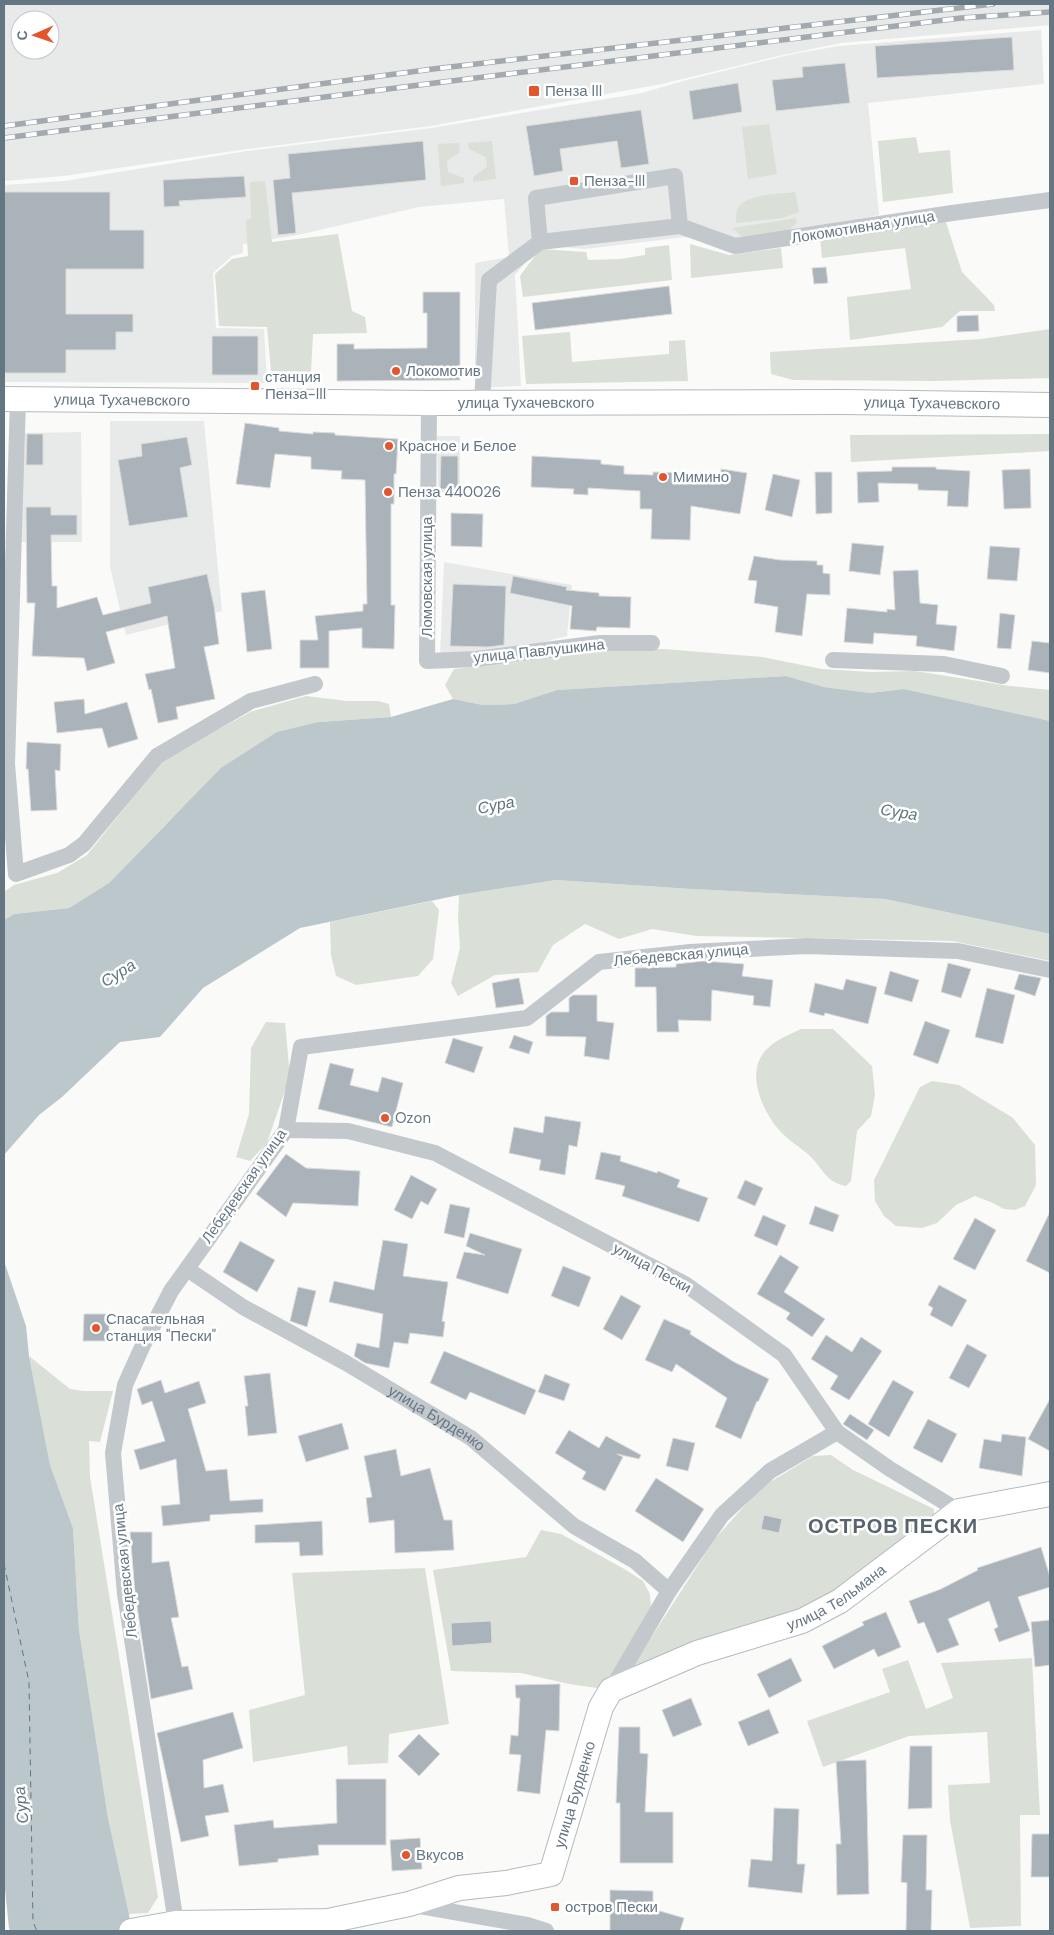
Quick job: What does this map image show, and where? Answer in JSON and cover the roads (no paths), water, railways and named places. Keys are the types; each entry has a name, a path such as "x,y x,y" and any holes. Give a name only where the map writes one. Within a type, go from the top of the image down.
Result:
{"street":[{"path":"482,403 490,280 540,242 680,226 675,176 536,198 540,242"},
{"name":"Локомотивная улица","path":"680,226 735,246 1050,200"},
{"path":"11,399 5,764 16,874 69,855 84,844 157,756 251,702 316,684"},
{"name":"улица Тухачевского","path":"11,399 429,403 843,402 1050,405"},
{"name":"Ломовская улица","path":"427,662 429,403"},
{"name":"улица Павлушкина","path":"427,662 476,659 600,643 652,643"},
{"path":"833,660 944,664 1002,676"},
{"name":"Лебедевская улица","path":"176,1923 125,1594 114,1453 125,1385 171,1291 286,1130 301,1047 527,1018 599,962 690,952 807,946 958,951 1050,970"},
{"name":"улица Пески","path":"286,1130 348,1132 435,1153 685,1284 784,1355 837,1432 890,1470 959,1511"},
{"name":"улица Бурденко","path":"187,1269 243,1307 346,1363 471,1438 574,1526 635,1561 669,1590"},
{"name":"улица Бурденко","path":"140,1930 176,1923 258,1927 328,1921 409,1904 459,1888 506,1883 550,1874 601,1707 669,1590 722,1515 770,1471 837,1432"},
{"name":"улица Тельмана","path":"611,1690 697,1653 802,1621 840,1601 959,1511 1050,1494"},
{"name":"улица Бурденко","path":"409,1904 527,1925 546,1931"}],"water":[{"name":"Сура","path":"786,676 824,687 870,693 904,689 1050,721 1050,934 885,899 556,880 459,895 300,928 203,988 160,1037 120,1042 62,1097 39,1115 4,1155 4,920 14,914 69,908 109,883 221,768 277,732 319,722 391,717 453,699 483,705 514,704 557,690"},
{"name":"Сура","path":"4,1261 26,1326 29,1356 50,1465 73,1528 79,1630 108,1818 131,1931 10,1931 9,1928 4,1879"}],"railway":[{"path":"4,126 433,69 993,4"},
{"path":"4,138 961,18 1050,12"}],"place":[{"name":"Пенза III","path":"534,91"},
{"name":"Пенза-III","path":"574,181"},
{"name":"Локомотив","path":"396,371"},
{"name":"станция Пенза-III","path":"255,386"},
{"name":"Красное и Белое","path":"389,446"},
{"name":"Мимино","path":"663,477"},
{"name":"Пенза 440026","path":"388,492"},
{"name":"Ozon","path":"385,1118"},
{"name":"Спасательная станция \"Пески\"","path":"96,1328"},
{"name":"Вкусов","path":"406,1855"},
{"name":"остров Пески","path":"555,1907"}],"district":[{"name":"ОСТРОВ ПЕСКИ","path":"893,1526"}]}
